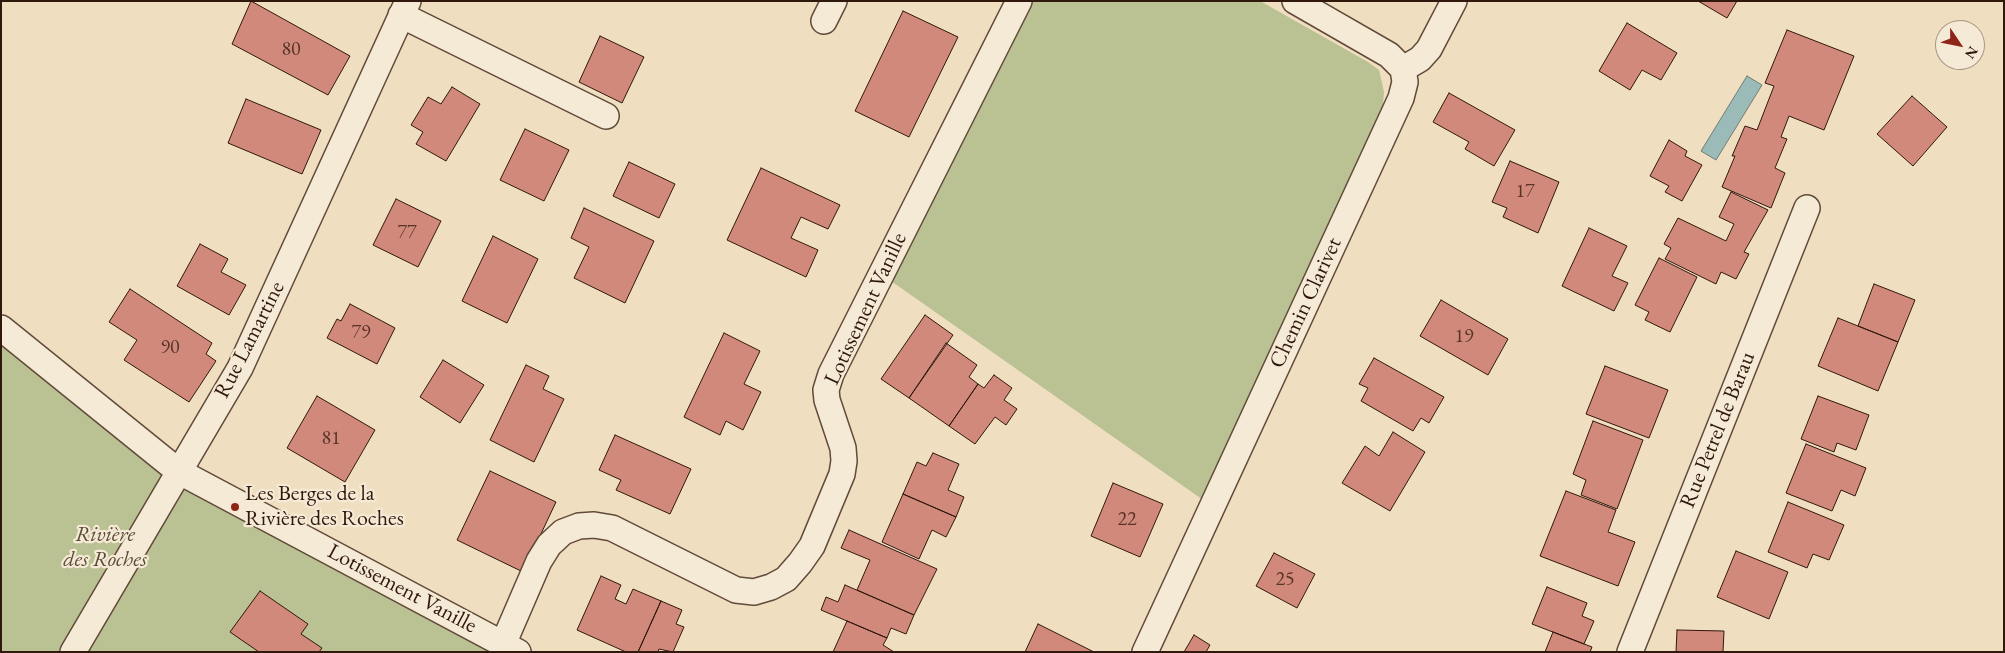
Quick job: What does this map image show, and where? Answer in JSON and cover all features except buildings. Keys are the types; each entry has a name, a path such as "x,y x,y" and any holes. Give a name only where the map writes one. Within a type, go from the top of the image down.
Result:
{"street":[{"name":"Lotissement Vanille","path":"1,328 178,471 511,647 539,561 549,545 563,532 579,526 594,525 612,528 736,590 754,592 771,587 786,578 812,546 842,474 843,448 827,400 826,390 831,374 1018,1"},
{"path":"1295,1 1389,55 1404,69 1420,59 1430,49 1454,1"},
{"name":"Rue Lamartine","path":"73,652 240,368 404,8 606,116"},
{"name":"Chemin Clarivet","path":"1145,652 1401,98 1405,82 1404,69"},
{"name":"Rue Petrel de Barau","path":"1630,652 1807,208"}],"green space":[{"path":"1027,1 1260,1 1379,70 1384,92 1383,105 1206,502 891,281"},
{"name":"Rivière des Roches","path":"1,345 178,471 516,652 1,652"}],"water":[{"path":"1747,76 1762,85 1716,160 1701,151"}],"place":[{"name":"Les Berges de la Rivière des Roches","path":"235,507"}]}
